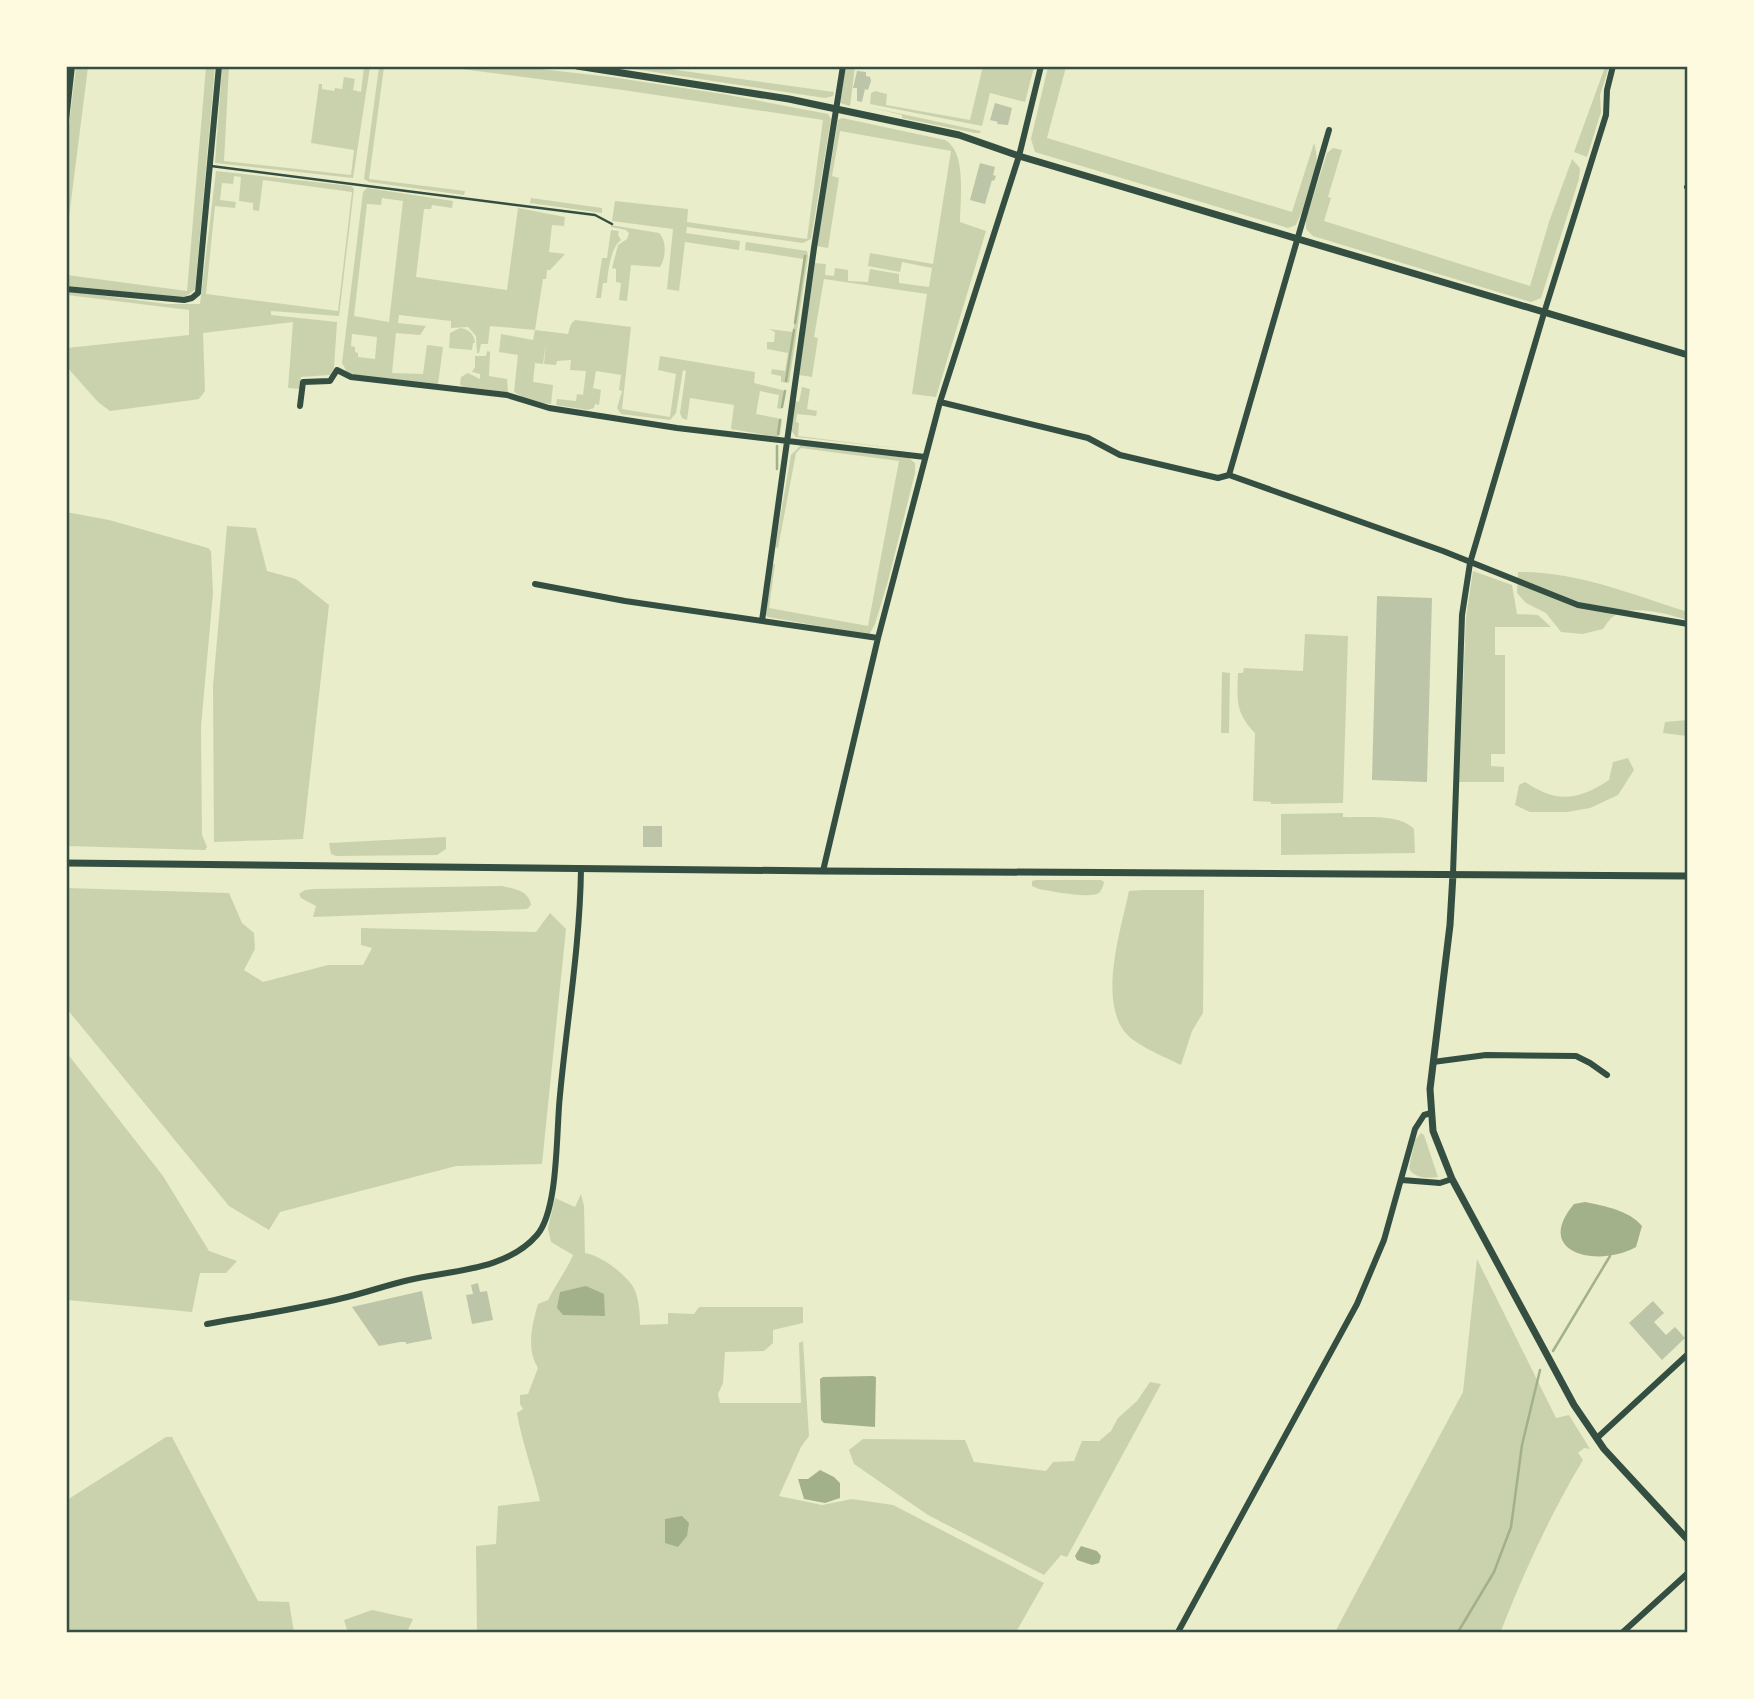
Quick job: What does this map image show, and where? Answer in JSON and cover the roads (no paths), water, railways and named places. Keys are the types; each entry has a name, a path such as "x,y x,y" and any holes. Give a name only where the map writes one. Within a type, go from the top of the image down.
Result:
{"street":[{"path":"66,120 72,66"},
{"path":"66,289 184,300 195,297 200,285 219,66"},
{"path":"577,66 700,84 959,135 1019,156 1688,355"},
{"path":"762,621 825,169 843,66"},
{"path":"823,872 878,638 925,457 1019,156 1041,66"},
{"path":"1613,66 1607,89 1606,115 1470,563 1462,615 1450,925 1433,1062 1431,1113 1436,1140 1452,1179 1574,1405 1597,1438 1688,1540"},
{"path":"1229,475 1329,130"},
{"path":"300,406 303,382 330,381 337,370 351,377 507,395 554,409 677,428 925,457"},
{"path":"940,402 1088,438 1120,455 1218,478 1229,475 1443,551 1578,605 1688,624"},
{"path":"535,584 878,638"},
{"path":"66,863 823,872 1688,876"},
{"path":"207,1324 300,1308 484,1265 508,1257 538,1234 544,1222 552,1185 581,905 581,869"},
{"path":"1433,1062 1486,1055 1576,1056 1607,1075"},
{"path":"1178,1633 1357,1304 1384,1240 1415,1129 1424,1115 1431,1113"},
{"path":"1402,1180 1440,1183 1452,1179"},
{"path":"1597,1438 1688,1354"},
{"path":"1623,1633 1688,1573"}],"lane":[{"path":"211,166 595,215 612,224"}],"waterway":[{"path":"795,323 805,256"},
{"path":"786,381 794,330"},
{"path":"782,407 785,391"},
{"path":"778,434 780,420"},
{"path":"777,446 777,469"},
{"path":"1553,1351 1610,1256"},
{"path":"1458,1632 1494,1572 1511,1527 1522,1445 1540,1370"}]}
